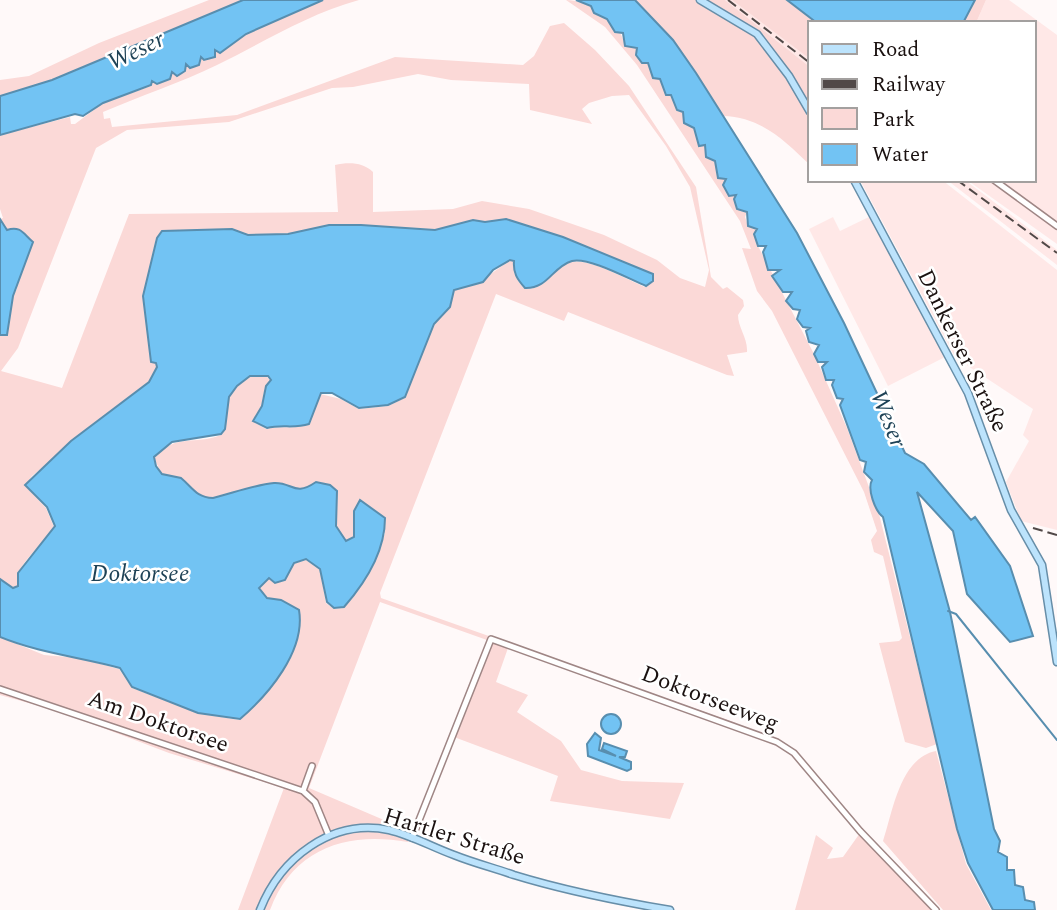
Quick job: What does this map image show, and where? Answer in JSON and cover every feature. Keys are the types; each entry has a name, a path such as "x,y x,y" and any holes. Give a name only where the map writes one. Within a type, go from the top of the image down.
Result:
{"main road":[{"path":"699,0 757,34 789,76 808,109"},
{"name":"Dankerser Straße","path":"856,182 975,408 1011,510 1043,569 1057,662"},
{"name":"Hartler Straße","path":"260,910 282,869 310,846 329,836 365,828 388,830 470,861 563,889 670,910"}],"street":[{"path":"997,182 1057,226"},
{"name":"Doktorseeweg","path":"412,838 491,639 777,742 794,753 860,831 936,910"},
{"name":"Am Doktorsee","path":"0,689 303,791"},
{"path":"312,766 303,791 315,802 329,836"}],"shaded area":[{"path":"725,0 732,0 808,57 808,65"},
{"path":"986,0 1009,0 1057,35 1057,244 970,182 1036,182 1036,21 977,21"},
{"path":"861,182 945,182 1057,270 1057,530 1021,521 1006,482 1029,441 1023,435 1033,409 965,364 961,368"},
{"path":"950,182 968,182 1057,250 1057,265"},
{"path":"873,215 945,357 888,386 809,229 833,217 840,231"}],"green space":[{"path":"209,0 243,0 52,80 0,96 0,80 29,76 99,43"},
{"path":"323,0 359,0 286,29 203,72 103,112 104,119 110,118 112,127 237,115 395,57 523,65 534,56 550,26 564,23 595,50 629,86 696,187 711,277 723,289 727,287 743,300 744,306 738,315 747,352 727,355 734,376 568,312 564,321 496,294 380,593 381,598 736,723 734,728 508,648 496,682 528,695 517,712 561,741 581,770 622,781 684,783 670,819 550,801 558,776 454,737 490,647 487,640 380,602 309,788 412,832 408,842 364,839 325,849 308,858 293,872 280,889 270,910 238,910 284,788 169,753 61,712 0,695 0,637 44,655 79,658 119,669 132,688 198,713 239,720 266,693 290,657 277,600 267,598 259,587 269,578 275,583 284,581 293,564 306,560 320,570 326,603 334,609 344,608 373,566 385,533 345,543 306,490 202,498 162,475 154,458 162,450 178,442 221,435 225,429 229,398 236,387 250,377 267,377 271,381 265,387 261,407 252,421 266,429 309,424 320,394 341,399 359,409 388,406 404,398 433,325 450,308 454,290 478,282 510,260 514,261 516,276 525,289 539,286 571,262 598,266 645,287 653,282 652,274 563,237 506,219 485,222 472,220 435,230 328,225 288,234 248,235 232,229 162,231 156,238 143,297 151,362 156,363 157,368 149,383 32,476 25,486 46,508 54,527 22,566 18,574 18,587 13,589 0,581 0,335 6,335 12,296 17,289 7,230 0,219 3,218 0,209 0,135 70,117 71,124 75,124 103,103 151,86 152,81 157,84 172,72 185,71 186,64 200,62 201,57 204,60 215,50 220,52 246,34","holes":["418,74 451,80 529,84 530,110 592,124 582,109 589,103 612,96 629,95 666,146 690,187 709,270 705,287 680,278 657,260 604,235 529,209 482,201 453,209 373,212 373,172 360,165 345,163 335,165 338,212 129,214 62,388 1,371 18,348 96,148 127,130 229,122 332,88 353,87"]},
{"path":"566,0 594,8 611,21 625,46 637,47 636,55 642,63 649,63 655,79 660,79 668,95 671,95 683,112 684,123 694,128 699,145 705,145 706,157 715,161 720,179 726,179 724,182 747,212 745,217 748,226 757,229 754,236 758,246 814,354 847,428 879,514 937,744 926,748 905,742 879,643 899,641 902,638 883,556 874,552 871,540 877,531 864,492 772,311 757,291 742,248 751,249 740,221 637,65 605,27"},
{"path":"635,0 725,0 808,65 808,163 781,139 760,125 737,117 723,116 673,40"},
{"path":"732,0 986,0 977,21 808,21 808,57"},
{"path":"936,751 966,864 991,910 943,910 883,841 906,775 924,756"},
{"path":"860,833 931,910 795,910 816,835 833,848 827,859 843,857"}],"water":[{"name":"Weser","path":"243,0 323,0 246,34 220,53 215,50 215,57 204,60 201,57 199,65 190,68 186,64 185,71 177,76 172,72 170,79 157,84 152,81 151,85 103,103 83,116 75,114 0,135 0,96 52,80"},
{"name":"Weser","path":"576,0 635,0 673,40 797,233 844,323 905,453 924,464 971,520 975,517 1010,566 1033,636 1010,642 967,594 953,531 917,492 950,612 994,829 1000,841 998,852 1007,857 1007,870 1014,870 1015,885 1023,887 1025,900 1034,902 1035,910 993,910 968,863 957,829 883,517 873,500 870,489 872,480 864,472 866,462 860,460 840,405 843,399 837,398 832,385 834,380 826,380 822,367 827,362 818,362 814,354 819,345 809,342 806,331 810,328 803,327 797,319 800,310 793,309 786,301 792,292 783,292 772,276 780,270 768,270 763,252 766,246 758,246 754,234 757,229 748,226 747,212 737,209 734,199 736,195 729,196 723,185 726,179 718,178 715,161 706,157 705,145 699,146 694,128 684,123 683,112 677,110 671,95 666,95 660,79 653,78 648,63 642,63 636,55 637,48 625,46 623,33 615,32 607,19 594,13 591,6"},
{"path":"787,0 975,0 964,21 814,21"},
{"path":"0,219 7,230 19,230 33,242 13,296 7,335 0,335"},
{"name":"Doktorsee","path":"506,219 563,237 653,274 653,281 646,286 598,265 572,261 539,285 525,288 516,276 514,261 510,260 493,270 483,282 454,290 450,307 434,324 405,397 388,405 359,408 332,393 321,393 309,424 267,428 253,421 262,406 266,386 271,380 268,376 250,376 237,386 229,397 225,429 221,434 172,442 154,457 162,474 181,478 203,496 213,498 274,483 298,489 316,482 330,485 337,491 336,526 346,541 354,537 354,511 360,500 385,518 382,543 373,566 344,607 334,608 327,602 320,569 306,559 294,563 285,580 275,583 269,578 259,588 267,598 281,600 299,610 300,625 297,641 283,671 262,698 240,719 198,713 132,687 120,668 44,651 0,637 0,579 13,588 18,586 18,573 55,526 47,507 25,485 71,441 149,382 157,367 156,363 151,362 143,296 157,238 162,231 232,229 248,235 288,234 329,225 435,230 473,220 485,222"},
{"path":"611,714 618,717 621,724 618,731 611,734 604,731 601,724 604,717"},
{"path":"595,733 601,738 599,750 616,756 602,749 604,743 627,751 625,757 619,757 631,762 631,769 627,771 588,756 587,744"}],"waterway":[{"path":"948,611 956,614 1057,740"}],"railway":[{"path":"728,0 808,61"},
{"path":"960,182 1057,253"},
{"path":"1033,528 1057,535"}]}
